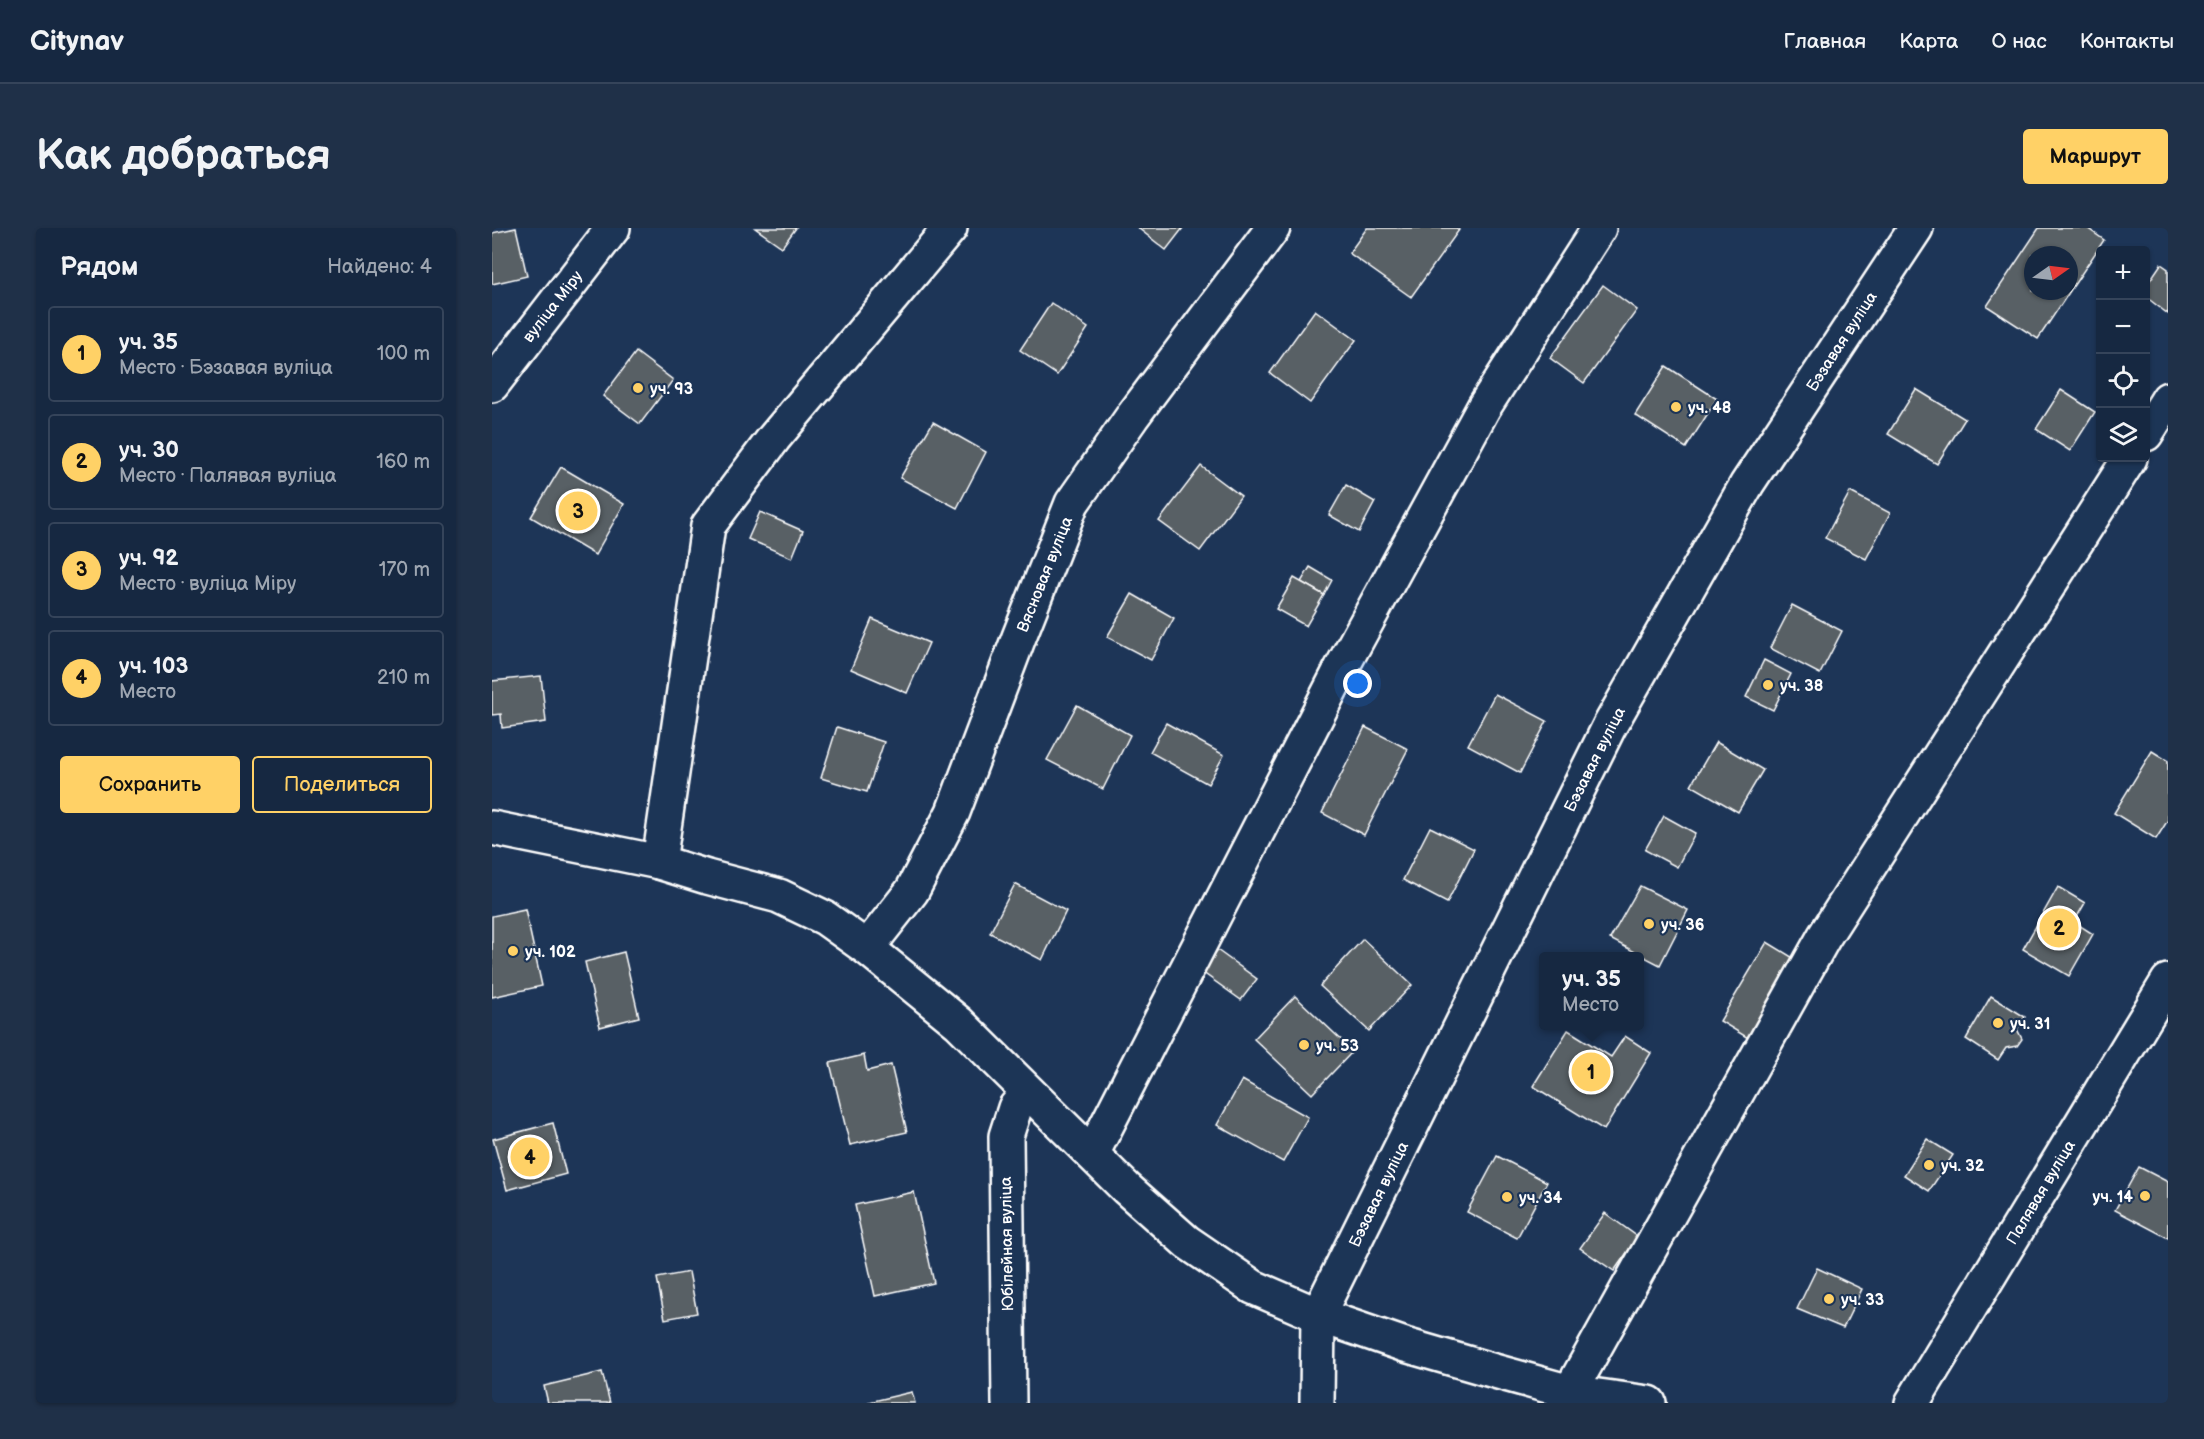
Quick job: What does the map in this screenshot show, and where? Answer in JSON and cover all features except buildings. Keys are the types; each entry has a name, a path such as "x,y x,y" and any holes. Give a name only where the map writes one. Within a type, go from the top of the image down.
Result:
{"street":[{"name":"вуліца Міру","path":"492,385 613,228"},
{"path":"660,862 708,526 774,438 950,228"},
{"name":"Вясновая вуліца","path":"867,948 912,891 953,812 1072,503 1132,417 1273,228"},
{"path":"1092,1154 1330,690 1484,407 1599,228"},
{"name":"Бэзавая вуліца","path":"1318,1315 1609,726 1747,484 1916,228"},
{"path":"2150,426 2168,399"},
{"path":"1570,1392 1824,937 2127,462"},
{"path":"492,828 660,862 707,878 779,896 825,918 867,948 960,1023 1126,1188 1187,1242 1253,1287 1318,1315 1405,1345 1570,1392 1649,1403"},
{"name":"Палявая вуліца","path":"1912,1403 2168,981"},
{"name":"Юбілейная вуліца","path":"1009,1403 1006,1136 1015,1108 1028,1092"},
{"path":"1317,1403 1318,1315"}],"place":[{"name":"уч. 93","path":"638,388"},
{"name":"уч. 48","path":"1676,407"},
{"name":"уч. 92","path":"578,511"},
{"name":"уч. 38","path":"1768,685"},
{"name":"уч. 36","path":"1649,924"},
{"name":"уч. 30","path":"2059,928"},
{"name":"уч. 102","path":"513,951"},
{"name":"уч. 31","path":"1998,1023"},
{"name":"уч. 53","path":"1304,1045"},
{"name":"уч. 35","path":"1591,1072"},
{"name":"уч. 103","path":"530,1157"},
{"name":"уч. 32","path":"1929,1165"},
{"name":"уч. 14","path":"2145,1196"},
{"name":"уч. 34","path":"1507,1197"},
{"name":"уч. 33","path":"1829,1299"}]}
